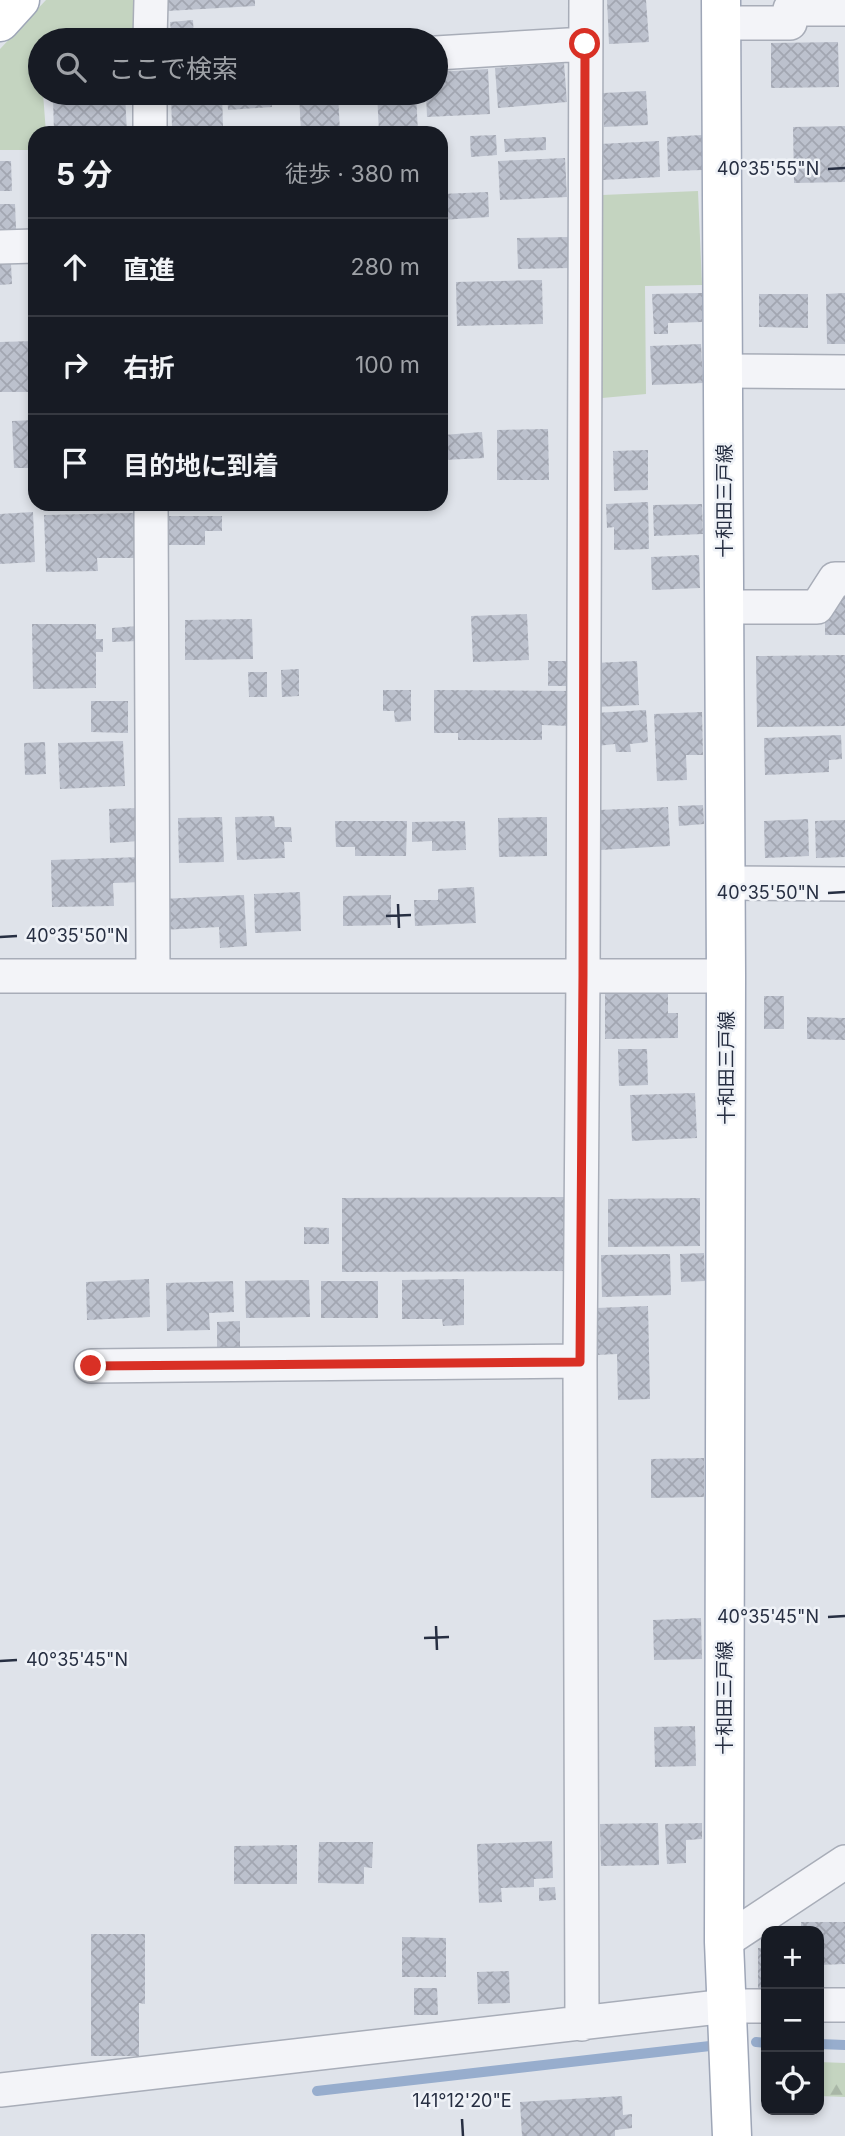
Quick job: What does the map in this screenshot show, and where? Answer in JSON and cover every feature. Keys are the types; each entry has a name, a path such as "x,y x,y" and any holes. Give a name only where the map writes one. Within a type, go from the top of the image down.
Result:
{"main road":[{"path":"0,22 20,0"},
{"name":"十和田三戸線","path":"722,12 726,976 724,1942 732,2136"}],"street":[{"path":"150,28 151,0"},
{"path":"582,2024 580,1362 586,0"},
{"path":"722,12 789,23 790,9 845,9"},
{"path":"448,52 585,44"},
{"path":"150,105 150,126"},
{"path":"0,247 28,246"},
{"path":"723,371 845,372"},
{"path":"151,511 153,976"},
{"path":"724,607 817,607 835,579 845,579"},
{"path":"725,883 845,884"},
{"path":"0,976 726,976"},
{"path":"91,1366 580,1362"},
{"path":"724,1942 845,1862"},
{"path":"824,2005 845,2005"},
{"path":"0,2090 727,2006 761,2006"}],"green space":[{"path":"46,0 137,0 137,28 28,28 28,105 44,105 45,126 28,126 28,150 0,150 0,49"},
{"path":"698,191 702,285 645,286 646,394 602,398 602,195"},
{"path":"824,2062 845,2063 845,2097 824,2096"}],"building":[{"path":"166,0 255,0 255,6 167,11"},
{"path":"607,0 646,0 649,42 609,44"},
{"path":"193,20 193,28 171,28 170,22"},
{"path":"838,42 839,87 771,88 771,43"},
{"path":"564,63 567,102 498,108 495,68"},
{"path":"488,69 490,114 427,117 426,105 448,105 448,71"},
{"path":"646,91 648,125 604,127 603,93"},
{"path":"53,105 126,105 127,126 54,126"},
{"path":"171,105 222,105 223,126 172,126"},
{"path":"228,105 272,105 272,107 228,110"},
{"path":"300,105 339,105 340,126 301,126"},
{"path":"378,105 417,105 418,126 379,126"},
{"path":"845,126 845,182 794,183 793,127"},
{"path":"496,135 497,155 471,157 470,136"},
{"path":"702,135 704,170 668,171 667,137"},
{"path":"546,137 546,150 505,152 504,139"},
{"path":"659,141 660,177 602,180 600,144"},
{"path":"565,158 567,197 500,200 498,161"},
{"path":"0,161 11,161 12,191 0,191"},
{"path":"488,192 489,217 448,220 448,194"},
{"path":"0,204 15,204 16,229 0,230"},
{"path":"570,237 571,268 518,269 517,238"},
{"path":"11,264 12,284 0,285 0,265"},
{"path":"542,280 543,324 457,326 456,282"},
{"path":"702,293 702,322 668,323 668,334 654,334 652,294"},
{"path":"845,293 845,344 827,344 826,294"},
{"path":"759,294 808,294 808,328 759,327"},
{"path":"28,341 28,392 0,392 0,342"},
{"path":"701,344 703,383 652,385 650,346"},
{"path":"28,420 28,468 14,468 12,421"},
{"path":"548,429 549,480 497,480 497,430"},
{"path":"482,432 484,458 448,460 448,435"},
{"path":"648,450 648,490 614,491 613,451"},
{"path":"648,502 649,549 614,550 614,527 607,528 606,504"},
{"path":"702,504 703,534 654,536 653,505"},
{"path":"33,512 35,562 0,564 0,514"},
{"path":"134,513 135,558 97,558 98,571 46,572 44,515"},
{"path":"166,516 222,516 222,531 205,531 205,545 166,545"},
{"path":"699,555 700,588 652,590 651,557"},
{"path":"845,595 845,635 825,635 825,617"},
{"path":"527,614 529,660 473,662 471,616"},
{"path":"252,619 253,659 185,660 185,620"},
{"path":"32,624 96,624 96,639 103,639 103,652 96,652 96,688 33,689"},
{"path":"138,626 139,641 112,642 112,628"},
{"path":"845,655 845,726 757,727 756,656"},
{"path":"548,661 575,661 575,686 548,686"},
{"path":"637,661 639,705 596,707 595,663"},
{"path":"299,669 299,696 282,697 281,670"},
{"path":"248,672 267,672 267,697 249,697"},
{"path":"383,690 411,690 411,721 395,722 394,711 383,711"},
{"path":"434,690 571,691 571,726 542,725 542,740 458,740 458,733 434,733"},
{"path":"91,701 128,701 128,733 91,732"},
{"path":"646,710 648,742 630,744 631,752 616,752 615,744 597,746 595,713"},
{"path":"702,712 703,755 686,755 687,780 657,781 654,714"},
{"path":"841,735 842,759 829,760 829,772 765,775 764,738"},
{"path":"123,741 125,786 60,789 58,743"},
{"path":"45,742 46,774 25,775 24,743"},
{"path":"703,805 704,824 679,826 678,806"},
{"path":"668,807 670,846 600,850 599,810"},
{"path":"138,808 140,841 110,843 109,809"},
{"path":"274,816 275,827 291,827 292,842 284,842 285,858 237,860 235,817"},
{"path":"222,817 224,862 179,863 178,818"},
{"path":"547,817 547,856 499,857 498,818"},
{"path":"808,819 809,856 765,858 764,821"},
{"path":"845,820 845,857 816,858 815,821"},
{"path":"335,821 407,821 406,856 355,856 355,847 336,847"},
{"path":"465,821 466,850 432,851 432,841 412,842 412,822"},
{"path":"141,857 142,882 113,883 114,906 52,907 51,860"},
{"path":"474,887 476,923 415,926 414,900 438,900 438,889"},
{"path":"300,892 301,931 255,933 254,894"},
{"path":"244,895 247,946 220,948 219,927 162,930 161,899"},
{"path":"391,895 391,925 343,926 343,896"},
{"path":"668,990 668,1013 678,1013 678,1038 605,1039 605,991"},
{"path":"764,996 784,996 784,1029 764,1029"},
{"path":"807,1017 845,1018 845,1040 807,1039"},
{"path":"618,1049 647,1049 648,1085 619,1086"},
{"path":"695,1093 697,1138 632,1141 630,1095"},
{"path":"569,1197 570,1271 342,1272 342,1198"},
{"path":"700,1198 700,1246 608,1247 608,1199"},
{"path":"304,1227 329,1228 329,1244 304,1244"},
{"path":"704,1253 705,1281 681,1282 680,1254"},
{"path":"670,1254 671,1295 602,1297 601,1255"},
{"path":"149,1279 150,1317 87,1320 86,1282"},
{"path":"464,1279 464,1325 443,1326 442,1319 402,1319 402,1280"},
{"path":"309,1280 310,1317 246,1318 245,1281"},
{"path":"233,1281 234,1312 209,1313 210,1330 167,1331 166,1283"},
{"path":"321,1281 378,1281 378,1318 321,1318"},
{"path":"648,1306 650,1399 618,1400 617,1354 597,1355 596,1308"},
{"path":"240,1321 240,1350 217,1350 217,1322"},
{"path":"704,1458 704,1497 651,1498 651,1459"},
{"path":"701,1618 702,1659 654,1660 653,1620"},
{"path":"695,1726 696,1766 655,1767 654,1727"},
{"path":"658,1823 659,1865 601,1866 600,1824"},
{"path":"702,1823 702,1839 686,1840 686,1863 667,1864 665,1824"},
{"path":"552,1841 553,1878 534,1879 534,1887 501,1888 502,1902 479,1903 477,1844"},
{"path":"319,1842 373,1842 372,1868 364,1867 364,1884 318,1883"},
{"path":"297,1845 297,1884 234,1884 234,1846"},
{"path":"555,1887 556,1900 539,1901 539,1888"},
{"path":"801,1922 845,1922 845,1964 824,1965 824,1926 801,1926"},
{"path":"91,1934 145,1934 145,2004 139,2003 139,2056 91,2056"},
{"path":"402,1937 446,1938 446,1977 402,1977"},
{"path":"758,1948 761,1948 761,1989 758,1989"},
{"path":"509,1971 510,2003 478,2004 477,1972"},
{"path":"414,1988 437,1988 438,2015 414,2015"},
{"path":"622,2096 623,2115 632,2114 632,2128 615,2130 615,2136 522,2136 520,2102"}],"waterway":[{"path":"756,2042 761,2042"},
{"path":"824,2044 845,2045"},
{"path":"317,2091 710,2046"}],"route":[{"path":"91,1366 580,1362 585,44"}]}
